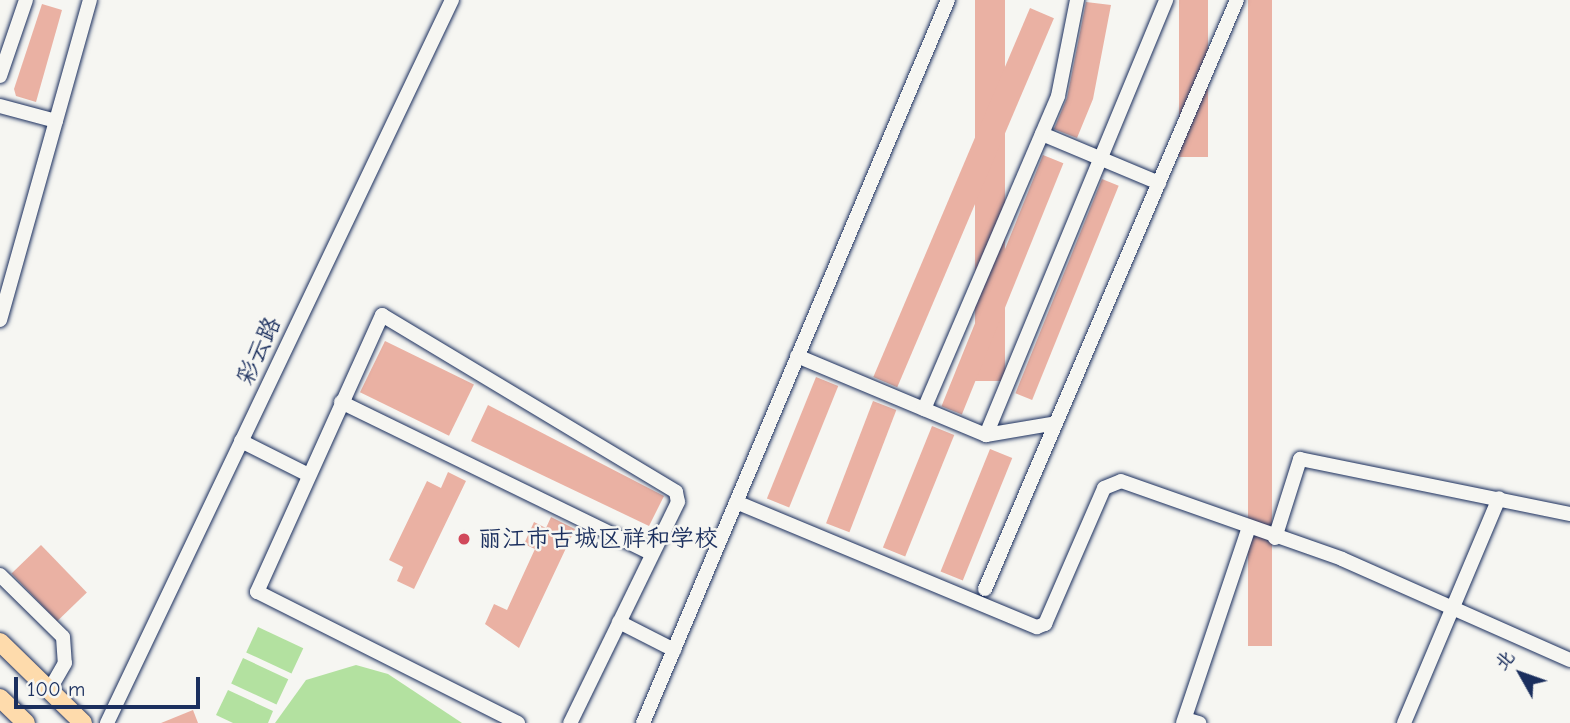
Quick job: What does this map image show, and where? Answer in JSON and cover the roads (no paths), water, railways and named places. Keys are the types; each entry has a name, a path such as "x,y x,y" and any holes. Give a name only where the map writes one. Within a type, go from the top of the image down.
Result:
{"main road":[{"path":"0,642 83,723"},
{"path":"0,698 26,723"}],"street":[{"path":"0,76 26,0"},
{"name":"彩云路","path":"107,723 452,0"},
{"path":"643,723 948,0"},
{"path":"924,409 1042,134 1064,76 1077,0"},
{"path":"986,435 1098,158 1166,0"},
{"path":"985,589 1237,0"},
{"path":"0,320 56,121 85,1"},
{"path":"0,106 56,121"},
{"path":"1042,134 1159,183"},
{"path":"518,723 259,598 261,571 382,315 669,483 678,502 570,723"},
{"path":"797,356 986,435 1056,423"},
{"path":"341,402 653,554"},
{"path":"241,441 307,474"},
{"path":"1275,538 1300,459 1570,514"},
{"path":"736,502 1037,628 1045,624 1111,482 1126,482 1248,530 1342,559 1570,660"},
{"path":"1404,723 1450,608 1499,498"},
{"path":"1189,722 1248,530"},
{"path":"0,575 63,637 65,663 49,691"},
{"path":"619,622 674,650"}],"place":[{"name":"丽江市古城区祥和学校","path":"464,539"}]}
